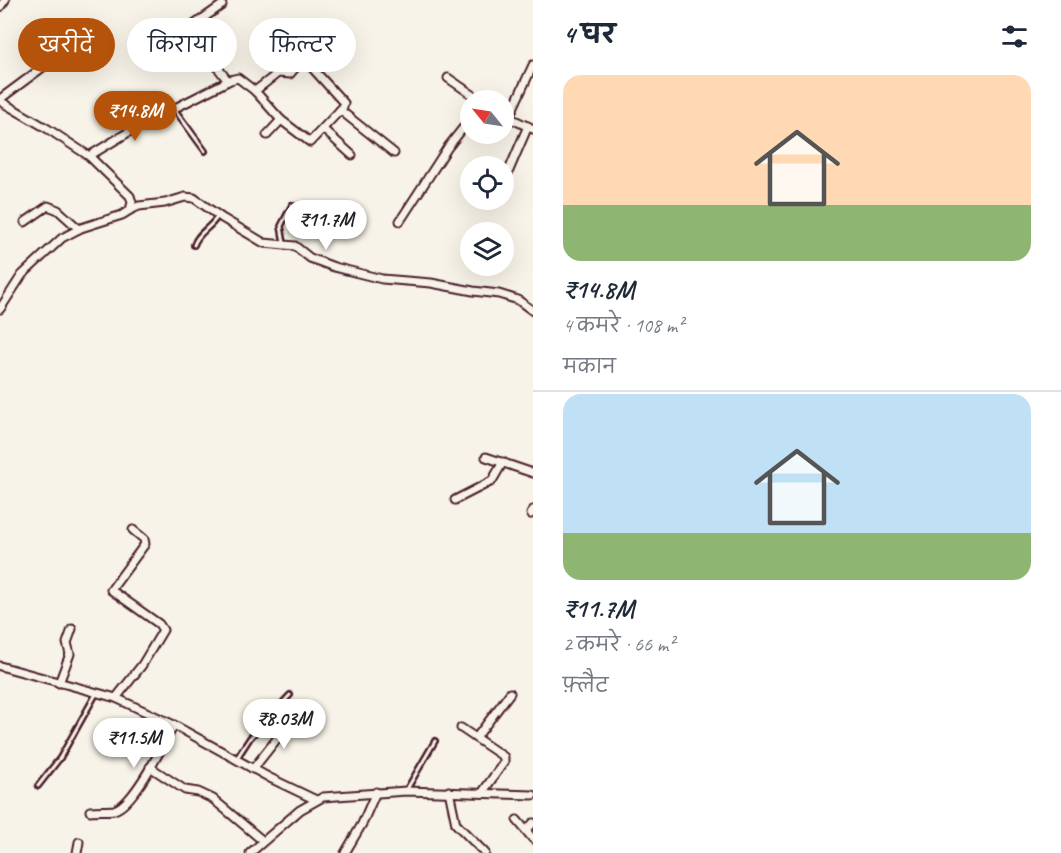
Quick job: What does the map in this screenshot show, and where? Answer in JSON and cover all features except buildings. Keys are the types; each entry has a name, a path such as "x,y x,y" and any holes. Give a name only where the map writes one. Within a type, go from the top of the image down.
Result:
{"street":[{"path":"0,7 5,0"},
{"path":"222,5 188,30 228,81"},
{"path":"89,156 132,130 236,78 242,79 255,90 280,120 308,142 312,141 344,103 305,60 301,61 290,74 278,73 255,90"},
{"path":"514,102 533,65"},
{"path":"37,72 0,100 89,156 130,196 132,202 130,210"},
{"path":"448,78 465,90"},
{"path":"340,110 394,153"},
{"path":"267,135 280,120"},
{"path":"514,120 531,128 514,161"},
{"path":"323,129 352,155"},
{"path":"400,221 460,132"},
{"path":"0,309 22,275 62,238 139,206 190,197 264,243 295,246 310,258 334,267 382,279 431,283 499,294 518,300 533,310"},
{"path":"25,222 48,206 58,210 79,229"},
{"path":"486,456 533,472"},
{"path":"455,500 492,481 503,462"},
{"path":"116,698 142,665 163,630 159,624 111,590 145,544 144,539 133,530"},
{"path":"59,683 70,654 67,643 72,629"},
{"path":"0,666 116,698 174,725 253,769 316,800"},
{"path":"476,738 510,693"},
{"path":"253,769 295,717"},
{"path":"90,810 117,809 135,791 174,725"},
{"path":"462,728 503,756 505,760 482,793"},
{"path":"150,767 185,790 198,792 213,800 263,842"},
{"path":"250,853 300,810 323,797 406,791 533,795"},
{"path":"449,791 456,824 485,853"},
{"path":"345,853 362,824 376,792"},
{"path":"517,820 533,839"},
{"path":"526,831 533,823"},
{"path":"77,853 79,842"}],"lane":[{"path":"174,108 205,151"},
{"path":"285,245 281,226 292,205"},
{"path":"194,245 197,237 213,225 218,215"},
{"path":"38,786 60,758 96,693"},
{"path":"237,759 250,738 290,695"},
{"path":"406,791 435,741"}]}
